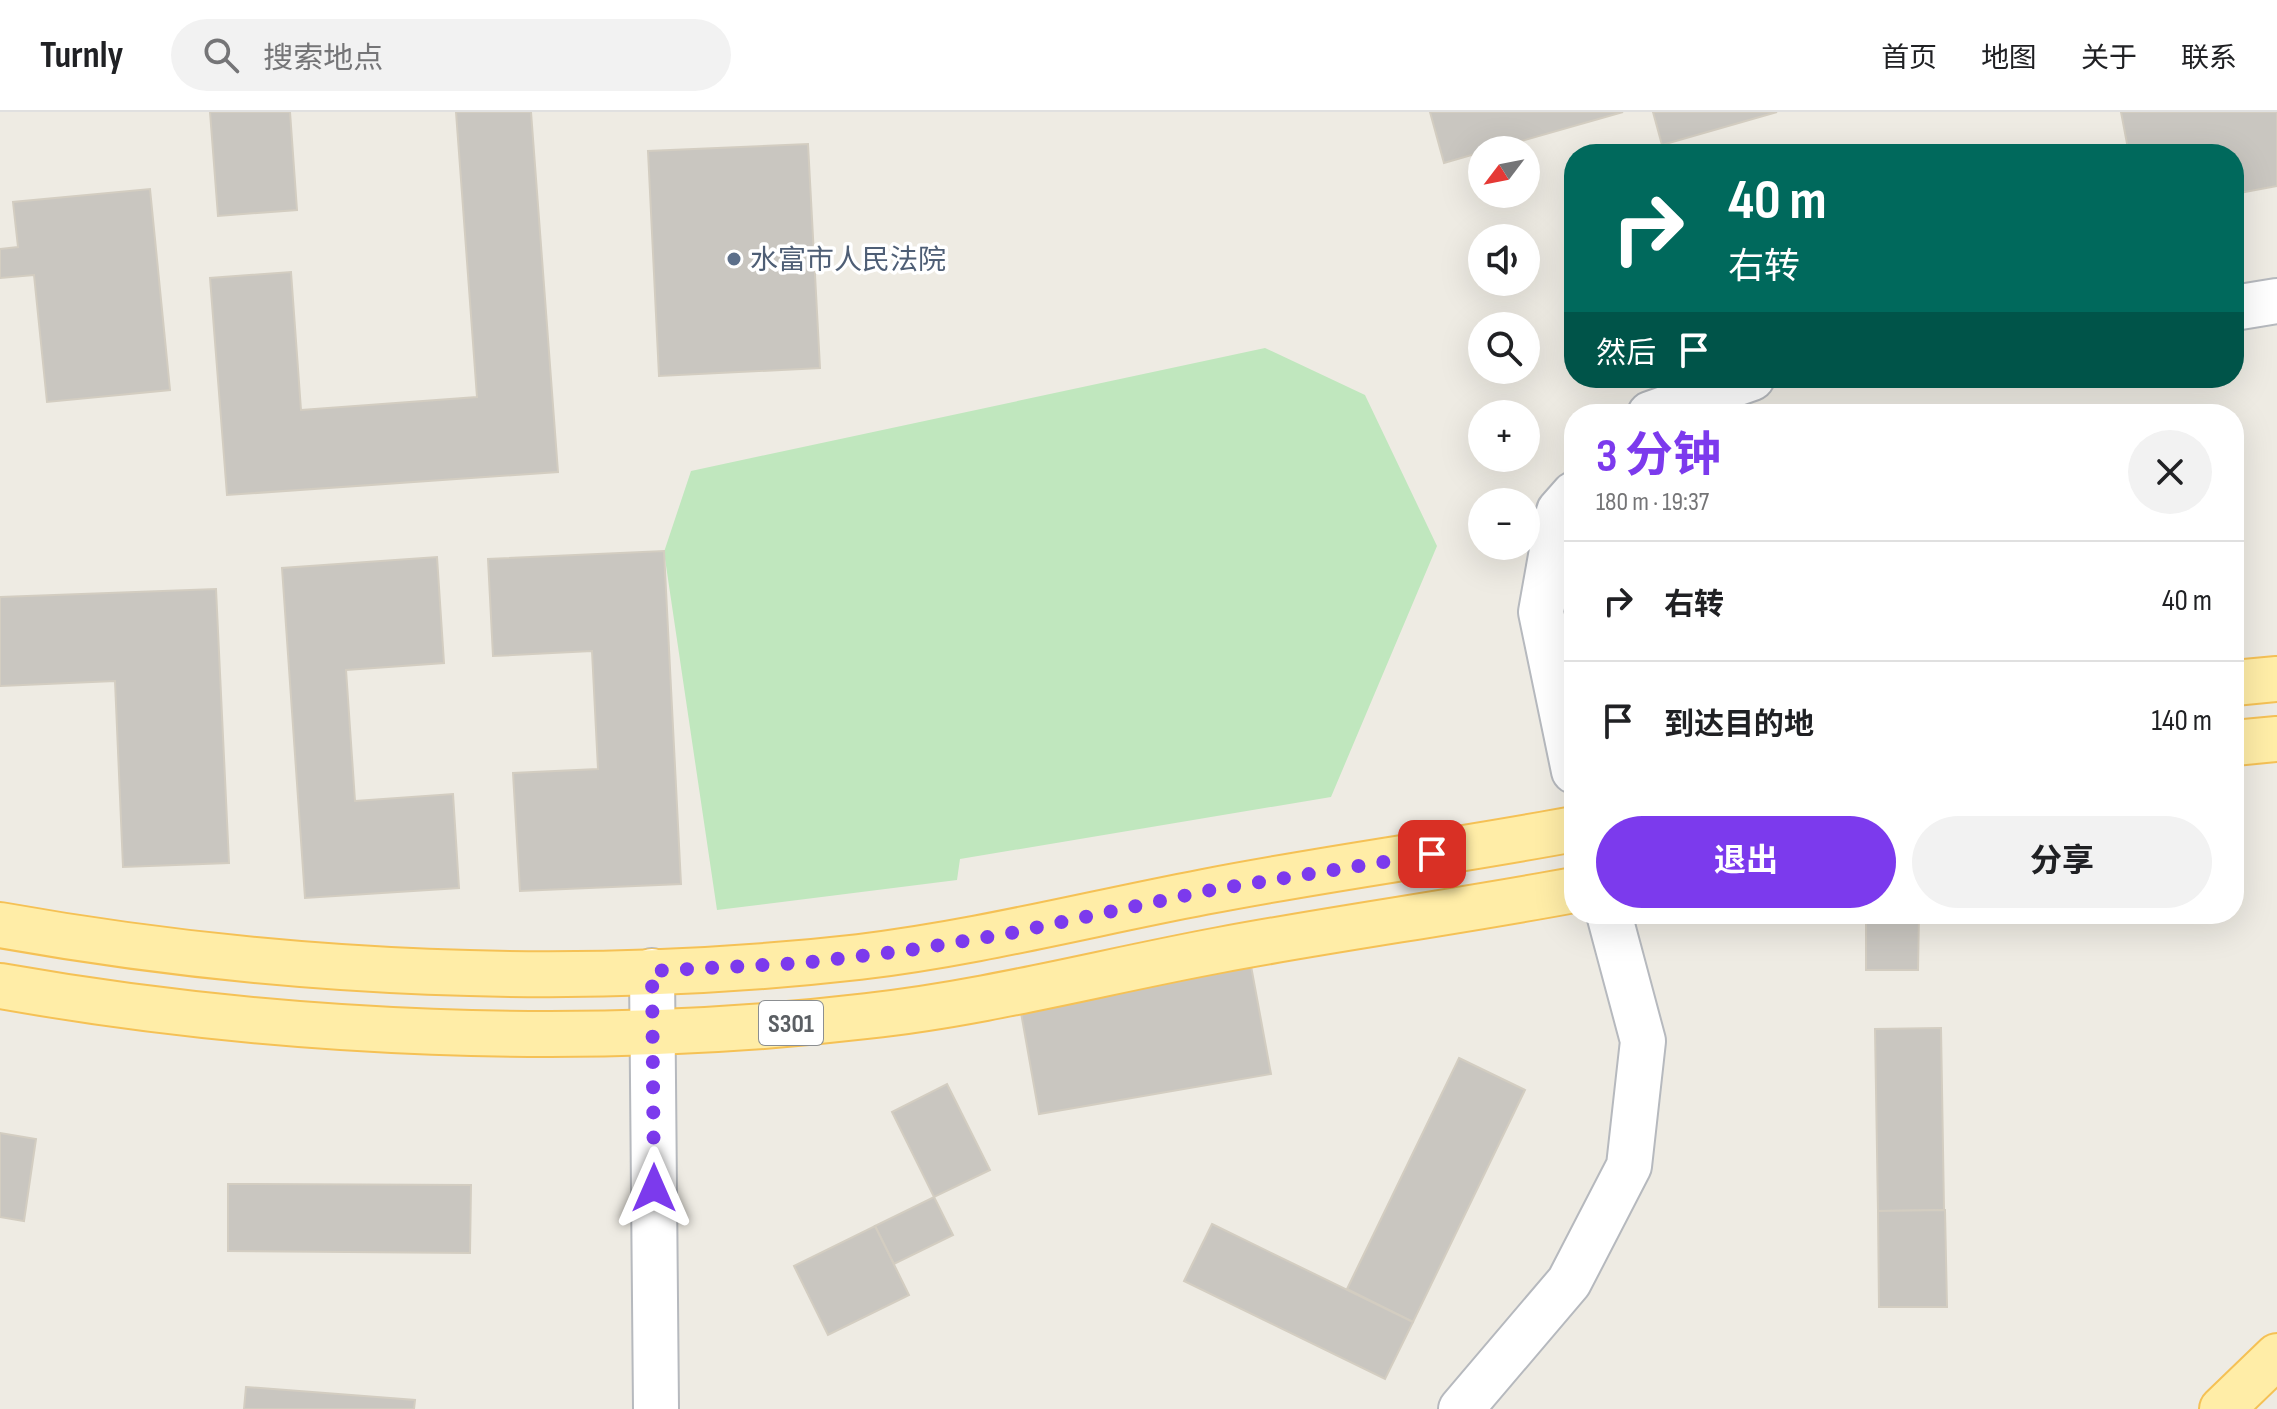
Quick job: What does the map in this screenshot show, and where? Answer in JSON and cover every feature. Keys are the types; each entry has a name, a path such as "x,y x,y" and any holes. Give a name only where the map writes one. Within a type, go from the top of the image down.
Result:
{"main road":[{"path":"2244,682 2277,679"},
{"path":"2244,742 2277,739"},
{"name":"S301","path":"0,925 169,951 300,963 470,971 652,971 802,963 922,949 1211,890 1564,831"},
{"name":"S301","path":"0,986 162,1010 349,1026 508,1032 653,1030 792,1023 918,1010 1018,993 1222,949 1564,892"},
{"path":"2222,1409 2277,1356"}],"street":[{"path":"2244,306 2277,301"},
{"path":"1678,404 1724,388"},
{"path":"1564,505 1559,511 1541,612 1564,723"},
{"path":"1461,1409 1569,1282 1629,1166 1643,1041 1612,924"},
{"path":"652,971 656,1409"}],"green space":[{"path":"1265,348 1365,395 1437,546 1331,797 960,859 957,880 717,910 664,552 691,471"}],"building":[{"path":"210,112 290,112 297,210 218,216"},
{"path":"456,112 531,112 558,472 227,495 210,278 291,272 301,410 477,397"},
{"path":"1430,112 1623,112 1539,136 1468,136 1468,156 1444,163"},
{"path":"1653,112 1777,112 1665,144 1662,144"},
{"path":"2121,112 2277,112 2277,186 2244,192 2244,144 2127,144"},
{"name":"水富市人民法院","path":"808,144 820,368 659,376 648,151"},
{"path":"150,189 170,390 47,402 34,275 0,278 0,249 18,247 13,202"},
{"path":"664,551 681,884 520,891 513,773 598,769 592,651 493,656 488,559"},
{"path":"437,557 444,663 346,670 355,801 453,794 459,888 305,898 282,568"},
{"path":"216,589 229,863 123,867 115,681 0,686 0,597"},
{"path":"1866,924 1919,924 1918,970 1866,970"},
{"path":"1251,966 1271,1074 1039,1114 1020,1007"},
{"path":"1941,1028 1944,1210 1878,1211 1875,1029"},
{"path":"1459,1058 1525,1090 1413,1322 1347,1289"},
{"path":"947,1084 990,1170 934,1197 892,1112"},
{"path":"0,1133 36,1139 24,1221 0,1217"},
{"path":"228,1184 471,1185 470,1253 228,1251"},
{"path":"934,1197 953,1235 894,1264 875,1226"},
{"path":"1945,1210 1947,1307 1879,1307 1878,1211"},
{"path":"1212,1224 1413,1322 1385,1379 1184,1281"},
{"path":"875,1226 909,1295 828,1335 794,1266"},
{"path":"246,1387 415,1400 414,1409 244,1409"}],"place":[{"name":"水富市人民法院","path":"734,259"}],"route":[{"path":"654,1188 652,971 802,963 959,943 1211,890 1432,854"}]}
